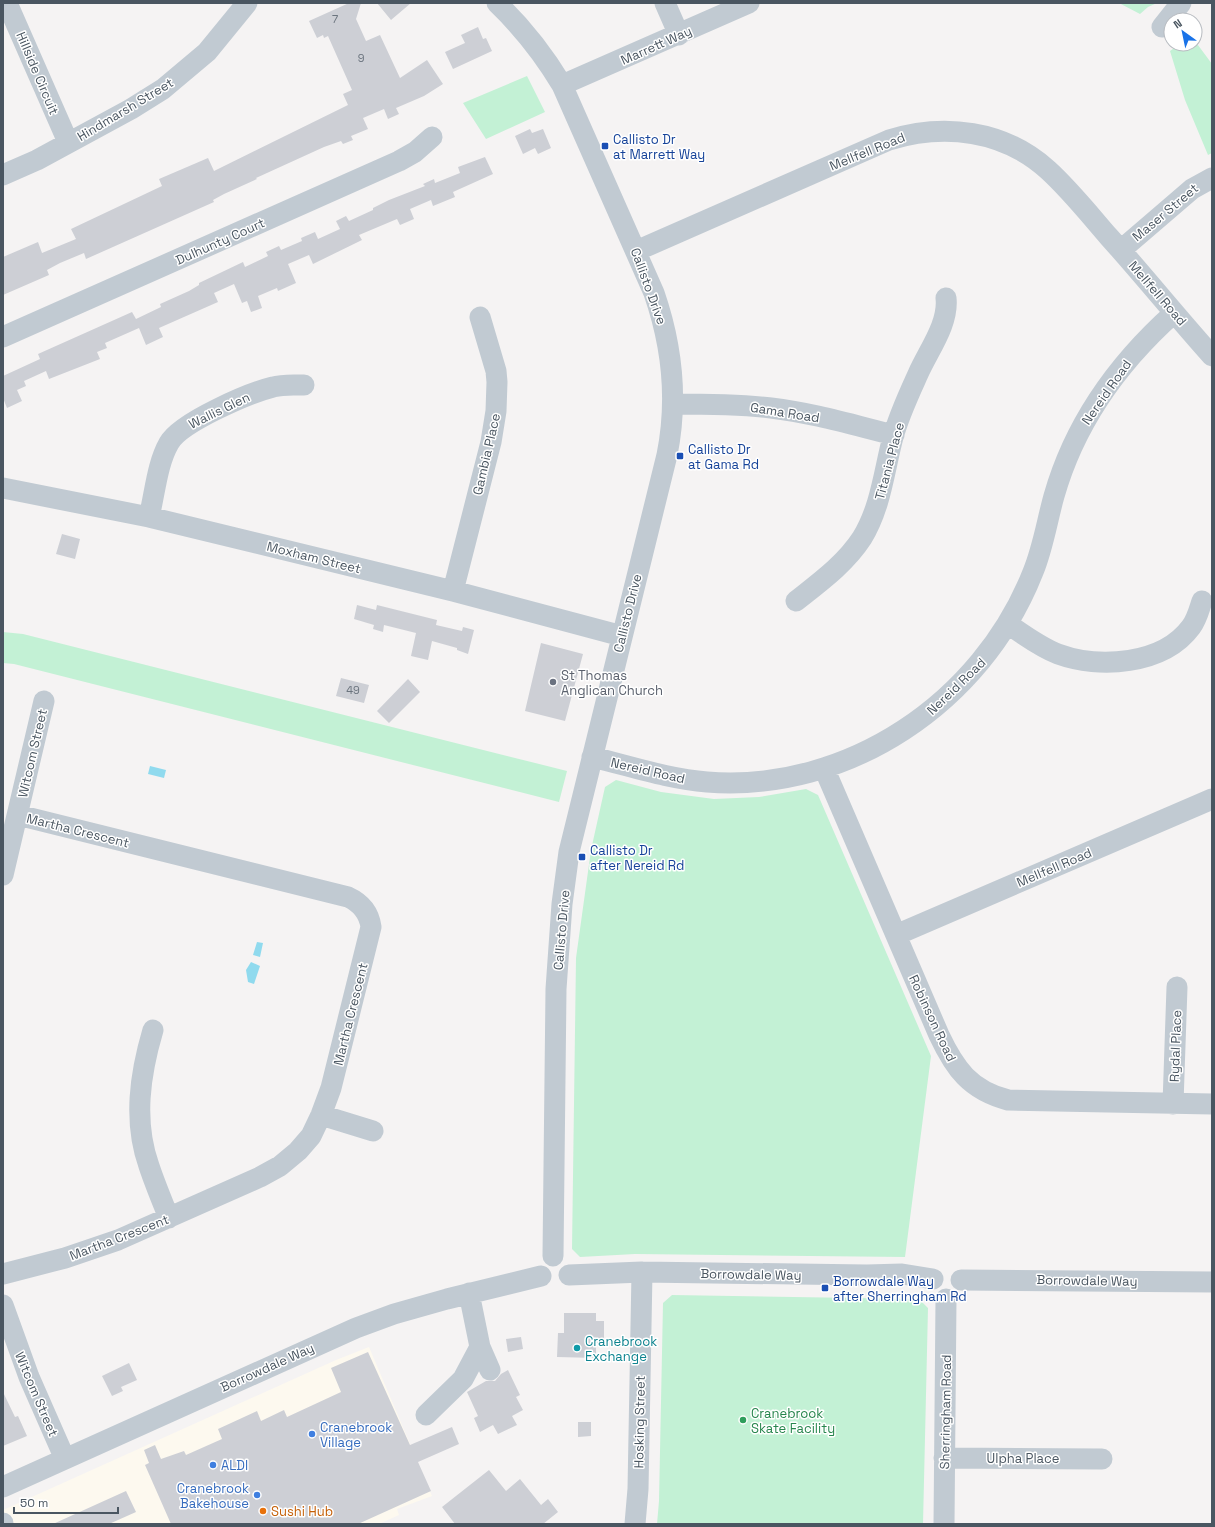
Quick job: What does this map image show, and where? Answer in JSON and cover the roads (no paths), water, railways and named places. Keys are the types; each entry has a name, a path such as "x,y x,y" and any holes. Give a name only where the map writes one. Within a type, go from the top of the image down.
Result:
{"street":[{"name":"Hillside Circuit","path":"8,3 68,142"},
{"name":"Hindmarsh Street","path":"3,175 24,166 136,106 177,79 217,41 247,3"},
{"name":"Callisto Drive","path":"497,3 534,43 548,61 562,85 636,251 654,293 665,328 671,368 673,404 672,430 667,455 570,852 558,941 553,1256"},
{"path":"665,3 679,35"},
{"name":"Marrett Way","path":"562,85 750,3"},
{"path":"1162,27 1181,3"},
{"name":"Mellfell Road","path":"636,251 889,140 920,132 947,130 986,136 1028,154 1058,179 1212,356"},
{"name":"Dulhunty Court","path":"3,337 399,161 415,152 432,137"},
{"name":"Maser Street","path":"1121,250 1192,189 1212,178"},
{"name":"Titania Place","path":"796,601 836,568 862,537 874,514 894,435 917,375 947,309 946,298"},
{"name":"Nereid Road","path":"592,757 678,778 706,782 769,780 824,768 878,745 925,716 950,696 970,676 1008,624 1034,571 1046,534 1054,497 1075,438 1091,408 1110,380 1138,348 1174,313"},
{"name":"Gambia Place","path":"453,591 491,442 496,411 496,371 480,317"},
{"name":"Wallis Glen","path":"149,517 165,450 172,438 181,428 262,390 282,385 304,385"},
{"name":"Gama Road","path":"673,404 726,404 771,408 812,415 894,435"},
{"name":"Moxham Street","path":"3,488 149,517 453,591 622,636"},
{"path":"1008,624 1041,645 1058,653 1084,661 1113,662 1145,656 1174,643 1196,620 1202,601"},
{"name":"Witcom Street","path":"3,875 44,701"},
{"name":"Robinson Road","path":"824,768 946,1050 952,1062 967,1080 996,1097 1008,1100 1212,1104"},
{"name":"Mellfell Road","path":"896,935 1212,799"},
{"name":"Martha Crescent","path":"3,1274 85,1252 118,1240 169,1218 260,1177 280,1166 305,1143 321,1115 331,1088 370,933 369,917 360,904 348,897 18,815"},
{"name":"Rydal Place","path":"1173,1104 1177,987"},
{"path":"153,1030 141,1079 140,1118 148,1165 169,1218"},
{"path":"321,1115 373,1131"},
{"path":"553,1256 558,1256 565,1261 568,1265 569,1274 564,1282 555,1286 546,1283 540,1272 542,1263 553,1256"},
{"path":"948,1269 956,1272 961,1280 961,1289 959,1293 951,1298 946,1299 937,1296 934,1292 932,1283 933,1278 939,1272 948,1269"},
{"name":"Borrowdale Way","path":"569,1274 642,1272 852,1275 902,1274 933,1278"},
{"name":"Hosking Street","path":"635,1524 638,1489 642,1272"},
{"name":"Borrowdale Way","path":"3,1487 356,1328 394,1314 469,1293 541,1276"},
{"name":"Borrowdale Way","path":"961,1280 1212,1282"},
{"path":"469,1293 480,1346 490,1370"},
{"name":"Sherringham Road","path":"944,1524 946,1299"},
{"name":"Witcom Street","path":"3,1305 29,1377 65,1459"},
{"path":"426,1415 463,1379 480,1346"},
{"name":"Ulpha Place","path":"944,1458 1102,1459"}],"water":[{"path":"150,766 166,770 164,778 148,774"},
{"path":"257,942 263,943 260,957 253,955"},
{"path":"251,962 260,966 254,984 248,982 246,970"}],"place":[{"name":"Callisto Dr at Marrett Way","path":"605,146"},
{"name":"Callisto Dr at Gama Rd","path":"680,456"},
{"name":"St Thomas Anglican Church","path":"553,682"},
{"name":"Callisto Dr after Nereid Rd","path":"582,857"},
{"name":"Borrowdale Way after Sherringham Rd","path":"825,1288"},
{"name":"Cranebrook Exchange","path":"577,1348"},
{"name":"Cranebrook Skate Facility","path":"743,1420"},
{"name":"Cranebrook Village","path":"312,1434"},
{"name":"ALDI","path":"213,1465"},
{"name":"Cranebrook Bakehouse","path":"257,1495"},
{"name":"Sushi Hub","path":"263,1511"}]}
